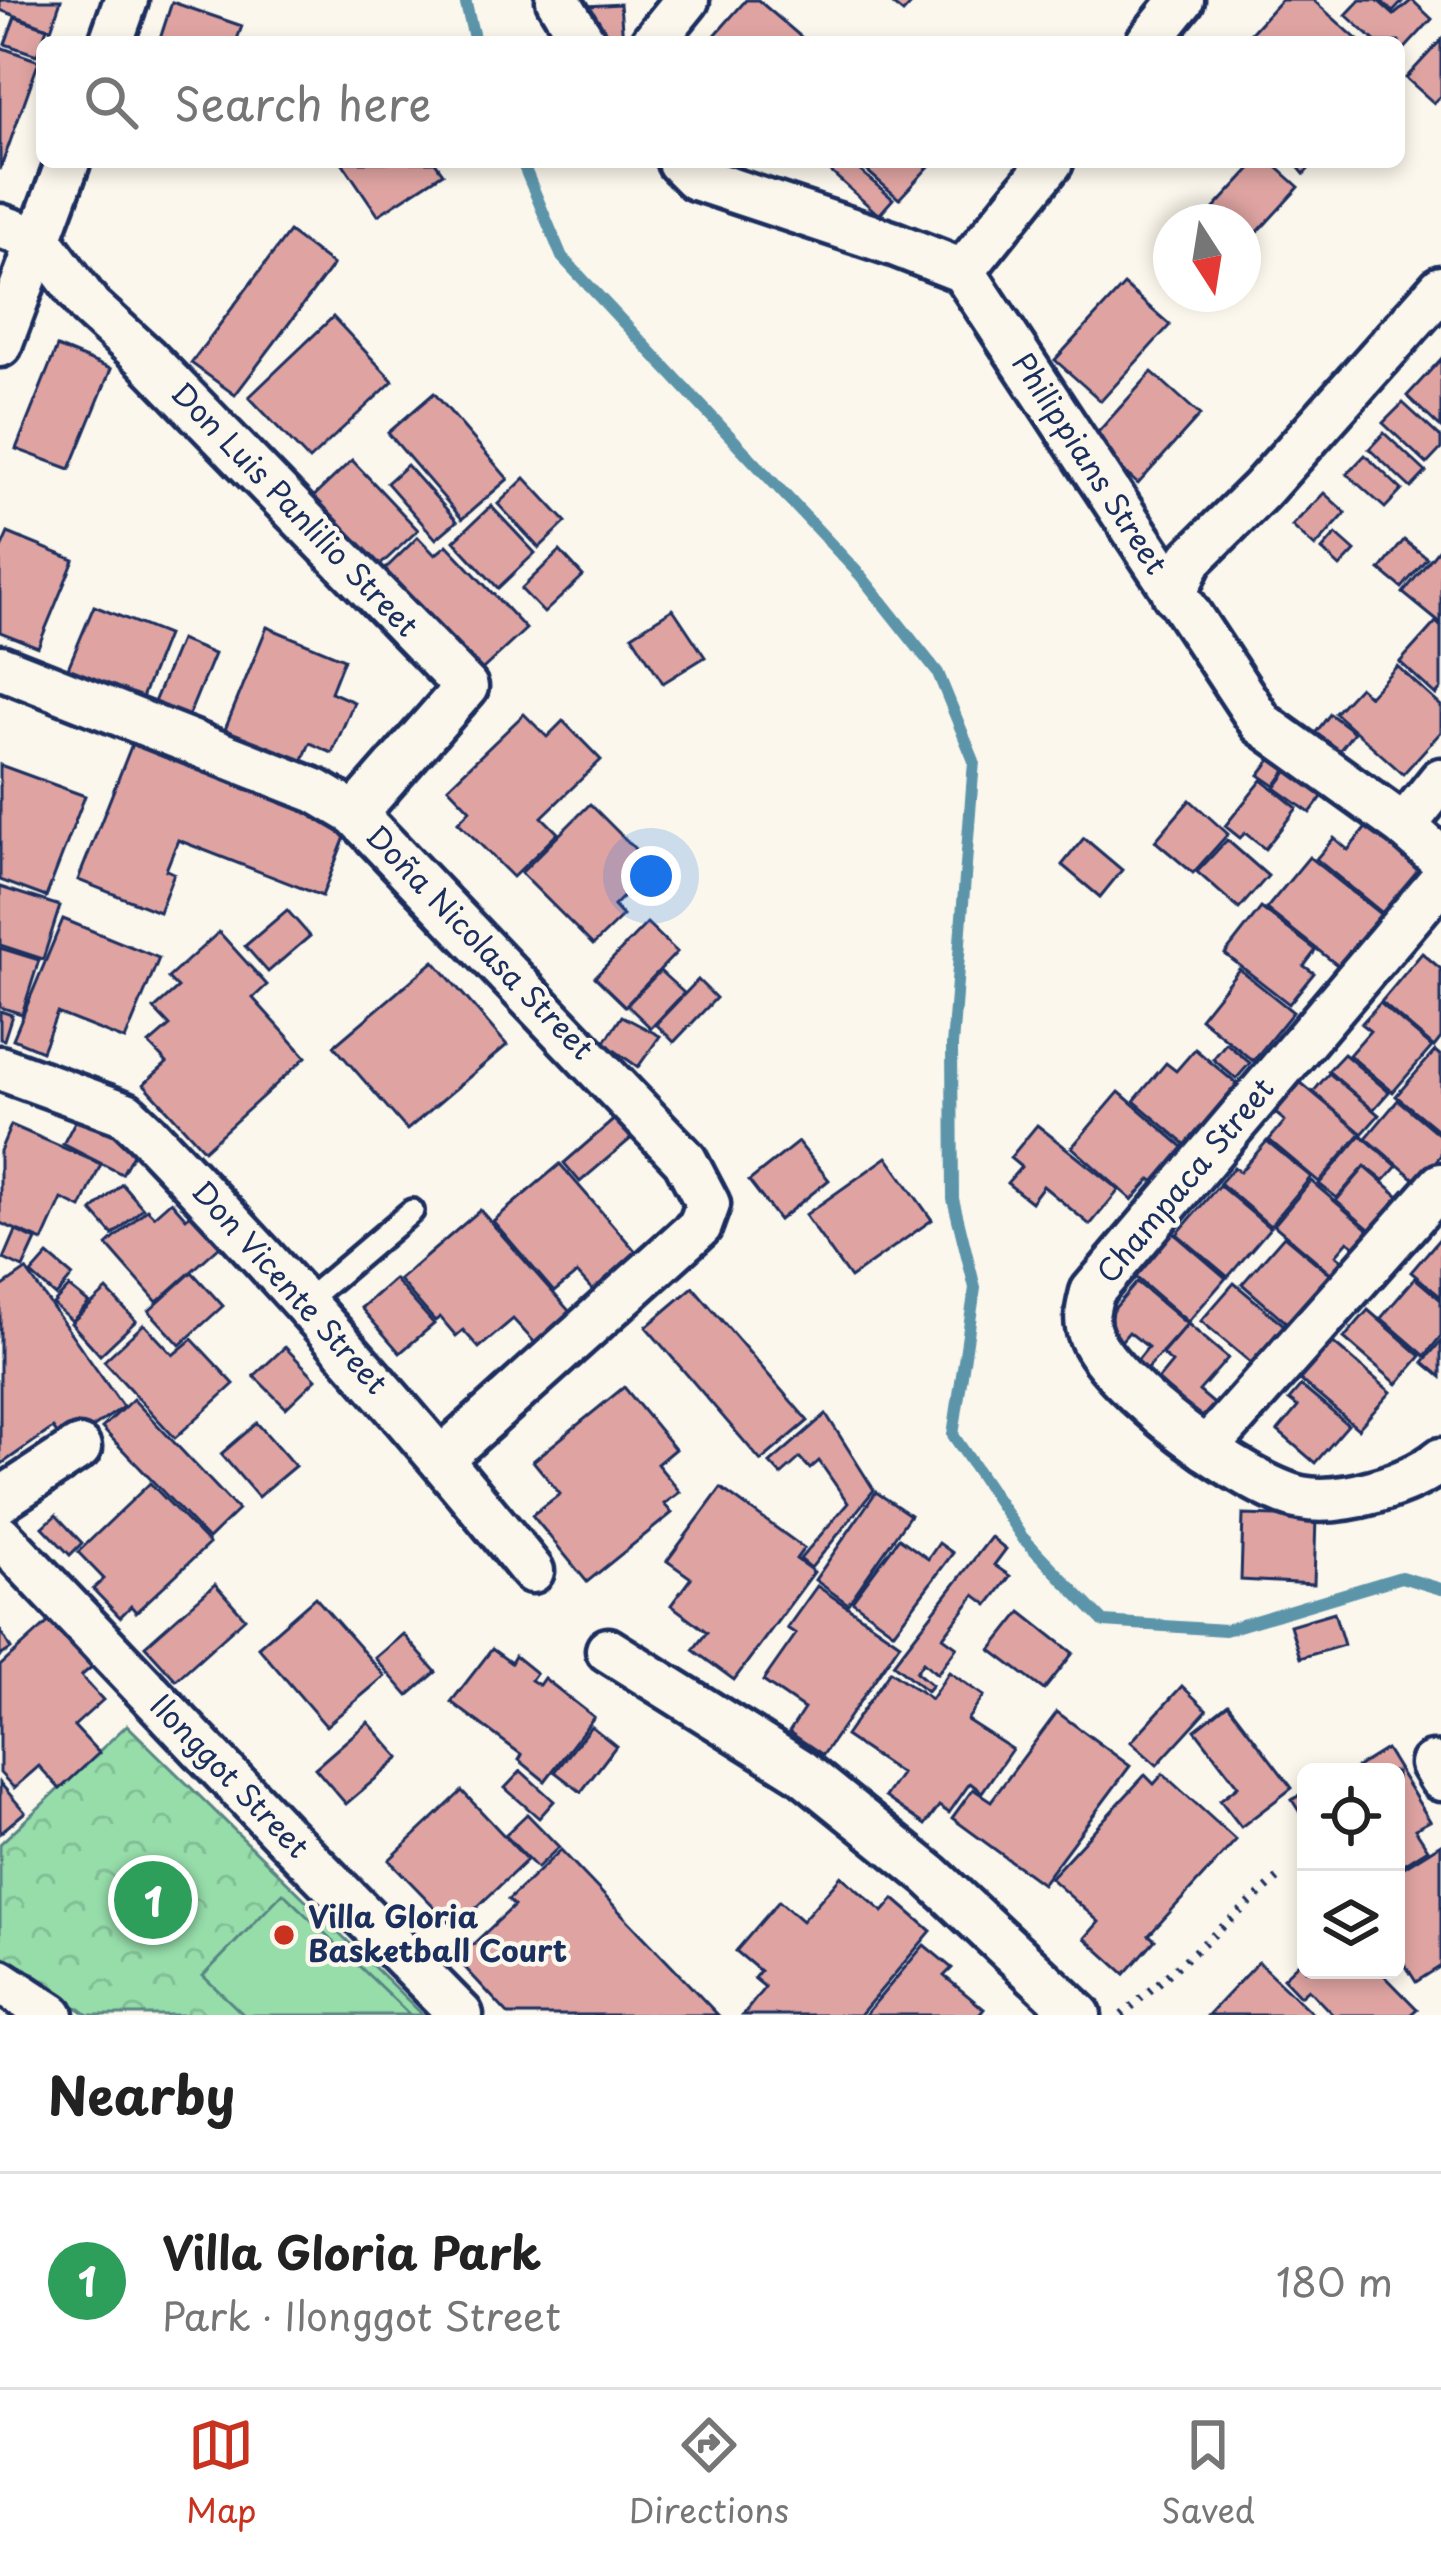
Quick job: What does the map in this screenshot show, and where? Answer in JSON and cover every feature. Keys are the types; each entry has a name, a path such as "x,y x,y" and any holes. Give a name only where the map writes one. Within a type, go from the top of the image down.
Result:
{"street":[{"path":"113,36 125,0"},
{"path":"557,0 580,36"},
{"path":"658,36 686,0"},
{"path":"1153,36 1182,0"},
{"path":"0,345 66,168"},
{"path":"685,168 695,178 963,271 1046,168"},
{"path":"0,226 40,240"},
{"name":"Don Luis Panlilio Street","path":"40,240 90,307 145,357 466,686 355,814"},
{"name":"Philippians Street","path":"963,271 1261,723 1404,826 1441,859"},
{"path":"1174,594 1191,559 1261,490 1441,289"},
{"name":"Doña Nicolasa Street","path":"0,667 316,791 355,814 685,1160 708,1204 700,1226 442,1458"},
{"path":"1404,826 1441,780"},
{"name":"Champaca Street","path":"1441,880 1092,1292 1086,1315 1091,1337 1114,1371 1206,1449 1261,1485 1304,1499 1340,1499 1374,1492 1441,1460"},
{"name":"Don Vicente Street","path":"0,1068 126,1114 306,1301 532,1571"},
{"path":"1206,1449 1441,1184"},
{"path":"0,1500 79,1448"},
{"name":"Ilonggot Street","path":"0,1535 461,2015"},
{"path":"608,1651 801,1772 931,1876 1079,2015"},
{"path":"0,1982 52,2015"}],"lane":[{"path":"306,1301 412,1211"}],"path":[{"path":"1122,2015 1283,1874"}],"green space":[{"path":"127,1725 423,2015 88,2015 0,1955 0,1844"},
{"name":"Villa Gloria Basketball Court","path":"283,1893 410,2015 244,2015 203,1976"}],"building":[{"path":"0,0 61,0 51,29 0,10"},
{"path":"746,0 758,0 800,36 714,36"},
{"path":"887,0 915,0 903,13"},
{"path":"1281,0 1313,0 1353,36 1250,36"},
{"path":"1360,0 1377,0 1394,15 1412,0 1432,19 1405,48 1405,36 1369,36 1346,15"},
{"path":"1380,0 1404,0 1393,12"},
{"path":"172,2 242,26 238,36 161,36"},
{"path":"620,4 623,36 590,36 588,6"},
{"path":"15,17 47,28 44,36 36,36 36,55 5,44"},
{"path":"1441,40 1441,96 1434,103 1406,78"},
{"path":"0,47 36,60 36,69 0,170"},
{"path":"346,168 439,168 443,173 378,215"},
{"path":"827,168 857,168 893,199 879,215"},
{"path":"864,168 927,168 899,199"},
{"path":"1251,168 1278,168 1299,187 1261,229 1261,204 1218,204"},
{"path":"289,232 333,265 235,395 191,363"},
{"path":"1124,285 1170,325 1101,401 1055,360"},
{"path":"333,317 393,381 309,460 249,397"},
{"path":"57,347 111,369 70,469 16,449"},
{"path":"1441,359 1441,428 1407,396"},
{"path":"1152,372 1200,415 1138,484 1090,441"},
{"path":"434,393 508,479 462,519 388,433"},
{"path":"1403,403 1441,438 1441,449 1427,464 1383,423"},
{"path":"1384,433 1426,472 1411,488 1369,449"},
{"path":"1365,455 1402,490 1385,508 1347,474"},
{"path":"352,460 418,530 375,570 309,501"},
{"path":"407,465 457,521 436,539 387,483"},
{"path":"525,478 566,522 539,548 498,504"},
{"path":"1324,493 1346,513 1315,547 1292,526"},
{"path":"491,506 535,553 498,588 454,541"},
{"path":"8,533 74,560 38,647 0,632 0,551"},
{"path":"1336,534 1355,551 1340,567 1322,550"},
{"path":"418,537 435,555 447,545 526,629 472,679 376,578"},
{"path":"1404,540 1427,558 1402,588 1380,570"},
{"path":"1441,546 1441,624 1403,593"},
{"path":"560,551 583,576 544,613 521,589"},
{"path":"94,606 167,635 137,710 63,680"},
{"path":"673,609 705,657 663,683 632,635"},
{"path":"1436,622 1441,627 1441,689 1436,695 1400,662"},
{"path":"267,627 344,659 331,692 354,702 332,753 310,743 297,773 220,742"},
{"path":"180,640 214,654 186,722 152,707"},
{"path":"1397,666 1441,706 1441,732 1403,774 1335,713 1359,687 1369,696"},
{"path":"524,714 547,737 563,721 601,760 542,817 558,833 513,877 458,822 470,810 448,787"},
{"path":"1330,714 1354,732 1327,767 1303,749"},
{"path":"134,739 350,824 322,896 178,840 166,870 174,873 159,912 78,880"},
{"path":"1273,757 1287,769 1275,786 1259,775"},
{"path":"1293,764 1328,789 1310,813 1275,788"},
{"path":"0,765 85,796 46,897 0,880"},
{"path":"1262,780 1297,808 1265,849 1245,833 1240,838 1225,826"},
{"path":"1190,800 1228,834 1193,873 1155,841"},
{"path":"590,804 653,867 614,906 623,916 593,945 521,873"},
{"path":"1368,825 1424,870 1386,916 1316,859 1334,838 1348,850"},
{"path":"1084,838 1122,870 1100,897 1062,865"},
{"path":"1227,840 1268,876 1239,909 1197,872"},
{"path":"1309,857 1384,917 1342,969 1266,909"},
{"path":"0,887 60,906 43,959 0,945"},
{"path":"1261,908 1316,950 1304,966 1314,973 1289,1004 1225,954"},
{"path":"287,910 310,936 268,972 245,946"},
{"path":"63,919 159,958 125,1040 57,1013 42,1051 13,1039"},
{"path":"647,923 677,952 625,1006 595,977"},
{"path":"219,932 267,985 253,998 306,1057 204,1150 144,1084 167,1063 149,1044 170,1026 154,1009 178,988 168,978"},
{"path":"0,948 39,960 22,1014 0,1007"},
{"path":"1422,953 1441,969 1441,1038 1434,1047 1381,1002"},
{"path":"434,961 507,1045 407,1130 334,1046"},
{"path":"1239,969 1293,1012 1253,1061 1200,1018"},
{"path":"660,971 684,993 651,1028 627,1005"},
{"path":"698,980 716,998 674,1042 656,1024"},
{"path":"1380,1003 1432,1047 1393,1092 1349,1055 1370,1031 1361,1024"},
{"path":"0,1011 12,1015 4,1040 0,1039"},
{"path":"622,1016 660,1036 638,1067 604,1043"},
{"path":"1226,1043 1250,1063 1236,1079 1213,1059"},
{"path":"1195,1049 1238,1085 1187,1146 1134,1101 1166,1063 1176,1071"},
{"path":"1435,1051 1441,1056 1441,1133 1396,1096"},
{"path":"1344,1054 1389,1092 1373,1110 1328,1071"},
{"path":"1329,1073 1379,1115 1362,1134 1313,1092"},
{"path":"1300,1082 1361,1133 1319,1182 1269,1140 1285,1121 1274,1112"},
{"path":"1119,1092 1197,1159 1167,1192 1151,1179 1132,1200 1072,1147"},
{"path":"1398,1100 1441,1136 1441,1155 1418,1182 1366,1138"},
{"path":"78,1116 137,1147 122,1174 63,1144"},
{"path":"618,1116 634,1136 580,1182 564,1163"},
{"path":"11,1125 101,1164 81,1208 62,1199 43,1241 0,1223 0,1151"},
{"path":"1037,1125 1119,1190 1090,1225 1043,1186 1031,1202 1007,1183 1021,1167 1010,1158"},
{"path":"1361,1135 1397,1166 1384,1181 1365,1166 1337,1198 1319,1184"},
{"path":"1267,1141 1311,1177 1270,1226 1220,1183 1234,1167 1240,1172"},
{"path":"798,1142 829,1180 779,1220 749,1181"},
{"path":"887,1157 932,1220 850,1278 805,1215"},
{"path":"560,1164 639,1255 595,1293 577,1273 554,1292 493,1221"},
{"path":"1365,1167 1405,1201 1376,1235 1336,1201"},
{"path":"1311,1181 1371,1232 1357,1248 1348,1241 1336,1255 1345,1262 1333,1275 1274,1225"},
{"path":"122,1184 143,1208 113,1235 92,1211"},
{"path":"1219,1185 1270,1228 1228,1277 1177,1234"},
{"path":"171,1201 186,1218 200,1206 229,1238 157,1302 107,1245 147,1209 154,1216"},
{"path":"480,1210 571,1313 536,1344 513,1319 479,1348 463,1330 456,1336 440,1317 435,1321 399,1280"},
{"path":"1170,1230 1226,1278 1188,1322 1132,1274"},
{"path":"16,1231 36,1240 23,1268 4,1259"},
{"path":"1284,1236 1338,1281 1296,1331 1242,1284"},
{"path":"1441,1238 1441,1297 1411,1272"},
{"path":"48,1255 73,1276 56,1296 31,1274"},
{"path":"26,1270 123,1407 66,1446 53,1428 0,1465 0,1288"},
{"path":"192,1272 223,1306 180,1345 149,1311"},
{"path":"1415,1278 1441,1300 1441,1336 1425,1356 1381,1318"},
{"path":"394,1279 434,1324 400,1353 361,1308"},
{"path":"1137,1282 1187,1324 1146,1370 1136,1362 1148,1347 1129,1332 1117,1346 1097,1329"},
{"path":"1234,1283 1284,1325 1251,1363 1201,1321"},
{"path":"69,1287 89,1303 72,1321 53,1304"},
{"path":"693,1287 808,1421 761,1461 646,1327"},
{"path":"107,1290 136,1321 100,1355 71,1323"},
{"path":"1368,1310 1421,1356 1397,1384 1344,1338"},
{"path":"144,1324 173,1355 192,1339 234,1384 175,1438 104,1361"},
{"path":"1188,1324 1228,1358 1199,1391 1219,1408 1206,1423 1157,1381 1172,1363 1162,1354"},
{"path":"1331,1341 1391,1392 1358,1429 1299,1379"},
{"path":"1441,1341 1441,1377 1423,1362"},
{"path":"285,1347 316,1379 286,1408 254,1376"},
{"path":"1301,1386 1348,1425 1315,1463 1278,1431 1298,1407 1289,1400"},
{"path":"624,1387 675,1449 657,1464 680,1492 664,1504 672,1513 587,1582 532,1515 560,1494 533,1461"},
{"path":"133,1399 238,1510 208,1539 102,1428"},
{"path":"826,1414 874,1490 811,1568 800,1559 848,1503 819,1461 810,1469 800,1458 781,1475 770,1463"},
{"path":"257,1423 295,1466 258,1497 221,1454"},
{"path":"150,1483 209,1544 136,1612 131,1606 120,1617 93,1589 104,1579 78,1552"},
{"path":"721,1488 804,1548 796,1559 814,1572 734,1680 693,1650 707,1632 671,1605 691,1578 667,1561"},
{"path":"876,1492 910,1515 848,1604 815,1580"},
{"path":"56,1515 82,1543 70,1555 43,1527"},
{"path":"1243,1515 1316,1517 1314,1584 1241,1580"},
{"path":"991,1537 1006,1549 994,1565 1010,1576 988,1605 975,1595 943,1637 957,1647 937,1674 923,1662 916,1672 932,1685 927,1691 893,1664"},
{"path":"899,1538 928,1559 939,1543 953,1553 894,1632 852,1601"},
{"path":"215,1584 245,1618 176,1680 145,1646"},
{"path":"817,1586 900,1643 823,1755 789,1732 804,1709 763,1681 796,1634 787,1628"},
{"path":"315,1597 385,1676 326,1726 258,1647"},
{"path":"1021,1612 1073,1653 1044,1690 991,1650"},
{"path":"1334,1612 1344,1645 1300,1658 1290,1625"},
{"path":"52,1619 94,1665 81,1676 103,1700 74,1726 99,1753 60,1789 39,1766 14,1788 0,1773 0,1666"},
{"path":"0,1630 11,1649 0,1656"},
{"path":"403,1634 436,1672 408,1696 375,1658"},
{"path":"492,1649 511,1663 515,1656 536,1673 531,1680 539,1685 544,1678 594,1717 545,1781 519,1760 522,1755 451,1702"},
{"path":"890,1671 931,1699 949,1672 984,1696 967,1720 1012,1749 982,1792 970,1783 949,1813 939,1806 925,1825 885,1797 901,1774 845,1736"},
{"path":"1182,1686 1207,1710 1157,1765 1131,1742"},
{"path":"1228,1704 1292,1788 1241,1827 1220,1800 1238,1786 1195,1730"},
{"path":"1057,1712 1130,1766 1042,1884 952,1818 973,1789 991,1801"},
{"path":"368,1722 400,1758 346,1804 315,1768"},
{"path":"591,1726 616,1746 581,1792 555,1772"},
{"path":"1386,1749 1395,1763 1363,1763"},
{"path":"521,1771 554,1801 539,1818 505,1788"},
{"path":"1163,1774 1236,1840 1149,1935 1155,1940 1125,1974 1085,1938 1099,1922 1050,1878 1145,1775 1154,1784"},
{"path":"1405,1780 1430,1821 1415,1829 1428,1849 1405,1863"},
{"path":"0,1783 25,1812 0,1833"},
{"path":"462,1791 527,1860 455,1928 389,1860"},
{"path":"527,1814 559,1847 537,1868 505,1835"},
{"path":"1441,1844 1441,1966 1416,1982 1405,1964 1405,1866"},
{"path":"561,1850 718,2015 509,2015 457,1959 514,1906 508,1900"},
{"path":"841,1876 883,1912 894,1899 931,1931 860,2015 743,2015 765,1987 754,1978 760,1971 736,1951 779,1901 802,1921"},
{"path":"924,1945 952,1968 944,1976 984,2009 979,2015 865,2015"},
{"path":"1258,1962 1314,2015 1208,2015"},
{"path":"1297,1965 1297,1979 1388,1979 1417,2009 1410,2015 1333,2015 1308,1989 1300,1996 1283,1978"}],"waterway":[{"path":"465,0 474,36"},
{"path":"525,168 562,257 861,576 938,673 974,761 952,1046 953,1199 975,1288 953,1435 1022,1537 1104,1622 1225,1630 1401,1577 1441,1589"}],"place":[{"name":"Villa Gloria Park","path":"153,1900"},
{"name":"Villa Gloria Basketball Court","path":"284,1935"}]}
